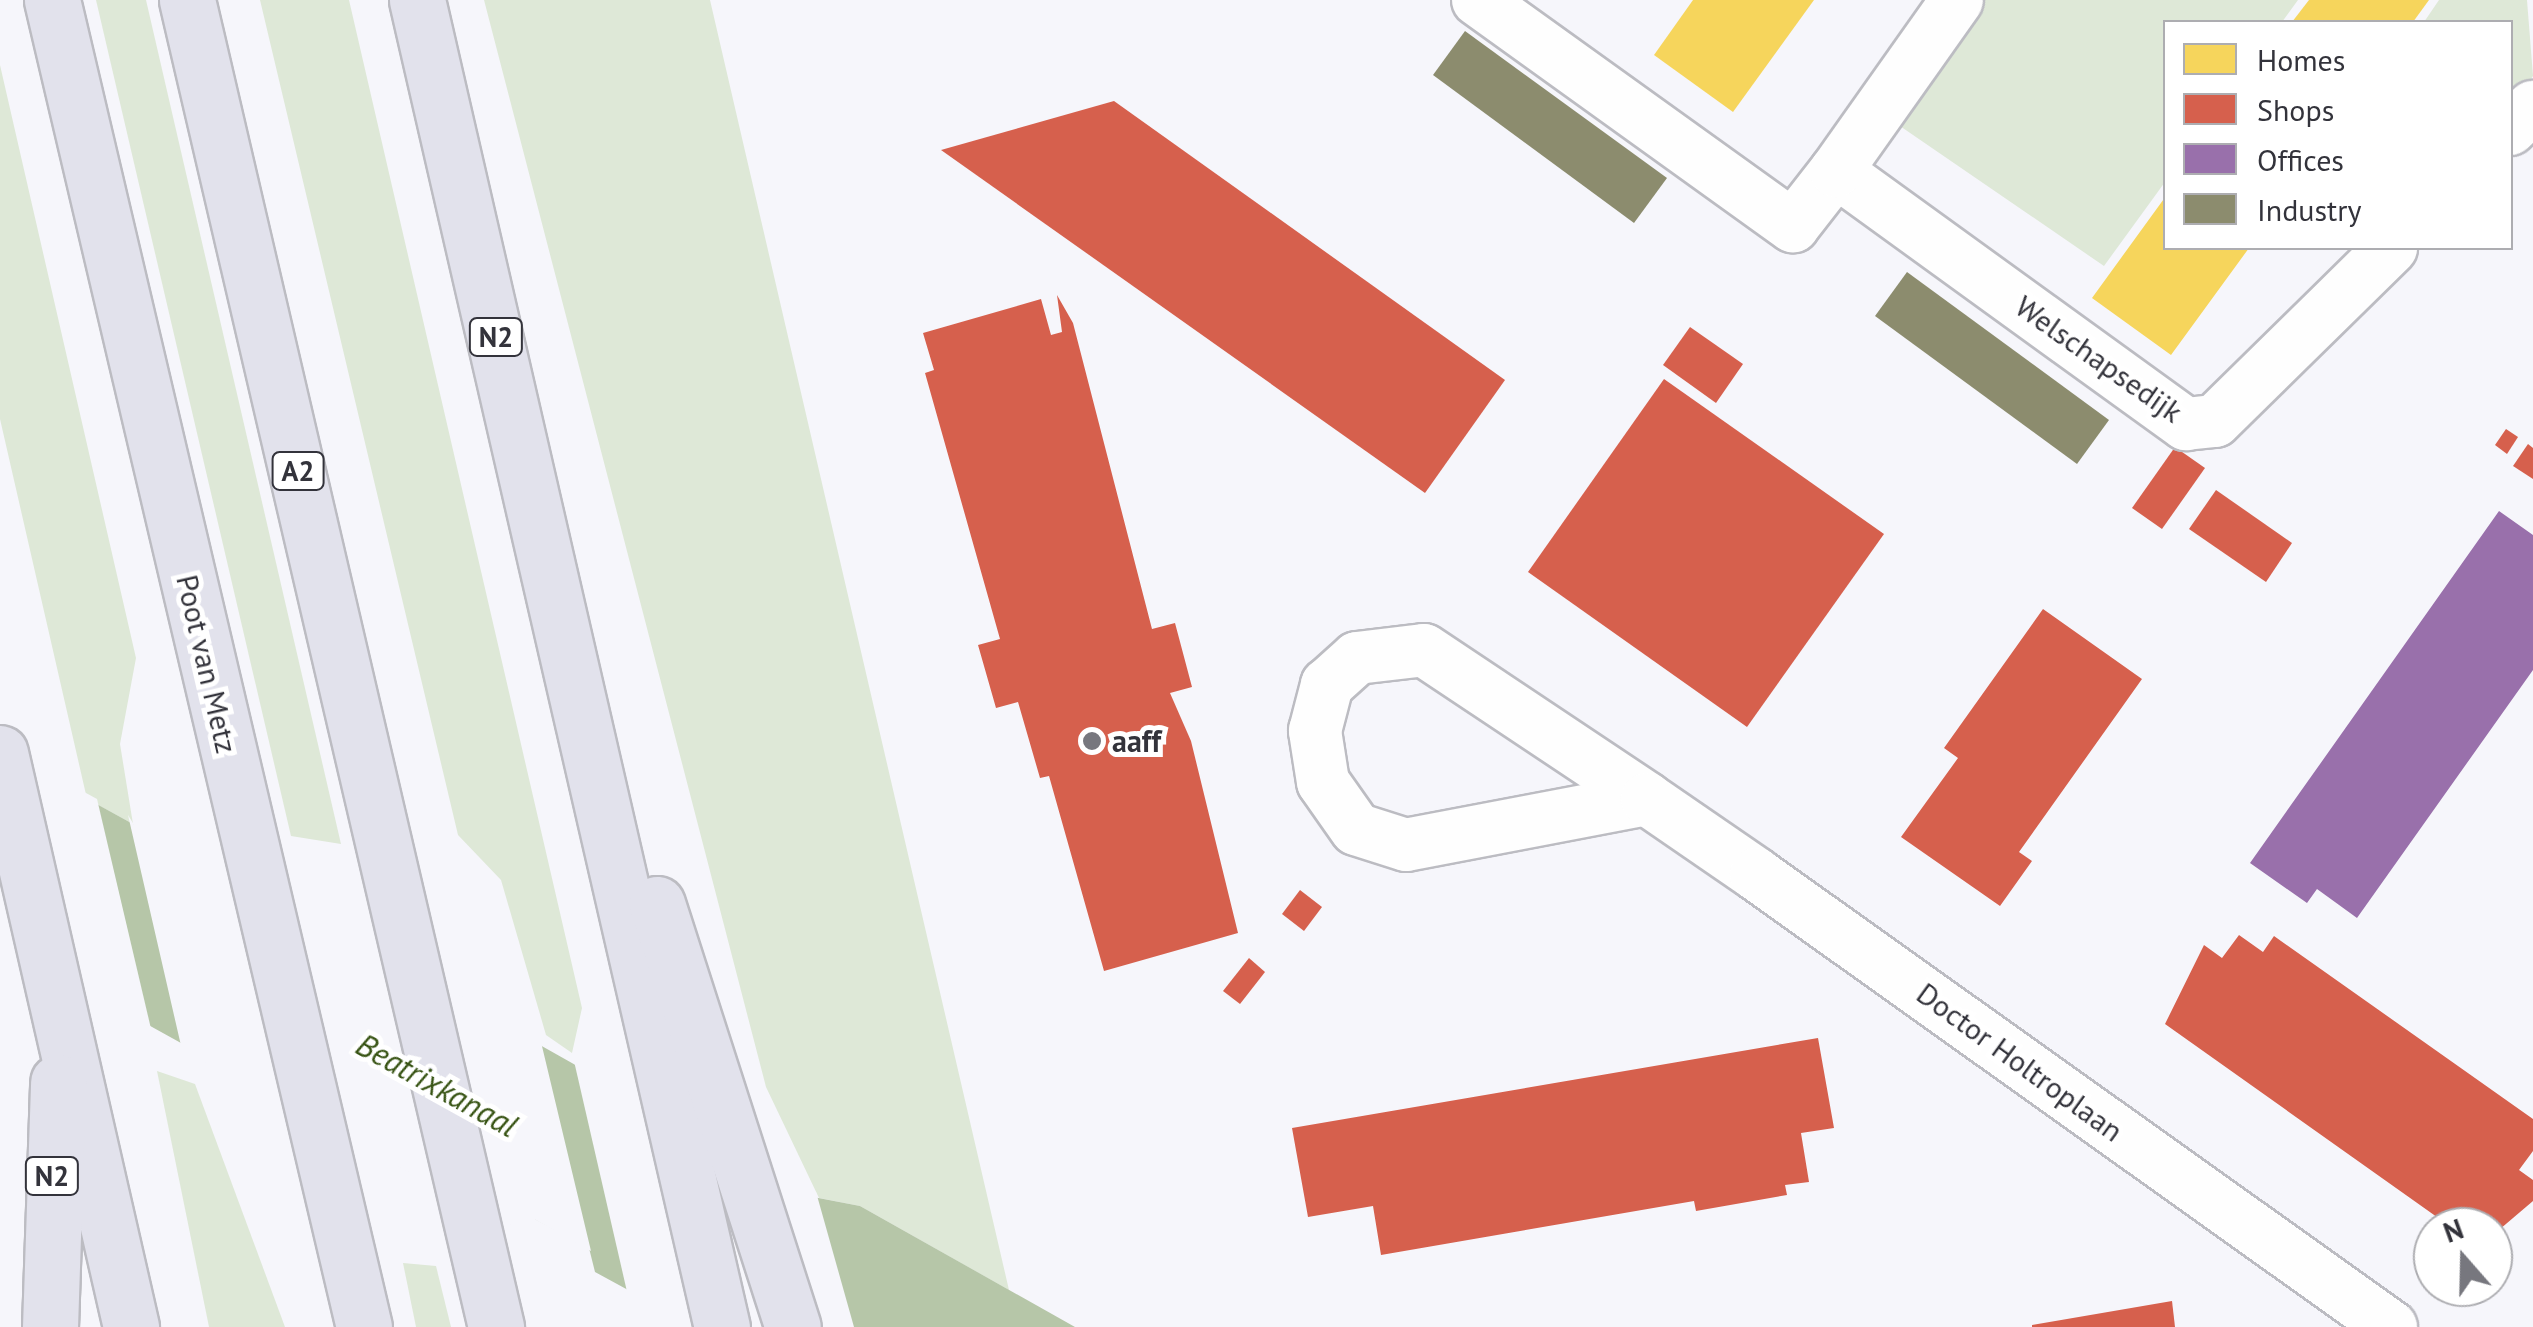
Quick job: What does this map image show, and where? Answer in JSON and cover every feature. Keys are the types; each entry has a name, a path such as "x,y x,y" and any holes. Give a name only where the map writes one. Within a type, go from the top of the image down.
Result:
{"highway":[{"name":"Poot van Metz","path":"52,0 364,1327"},
{"name":"A2","path":"187,0 496,1327"},
{"name":"N2","path":"417,0 576,675 722,1327"},
{"name":"N2","path":"576,675 735,1126 793,1327"},
{"name":"N2","path":"0,753 131,1327"},
{"name":"N2","path":"50,1327 60,1014"}],"street":[{"path":"1478,0 1794,226 1958,0"},
{"path":"2513,126 2533,107"},
{"name":"Welschapsedijk","path":"1836,171 2186,424 2214,422 2389,250"},
{"name":"Doctor Holtroplaan","path":"1648,799 1406,845 1356,829 1323,782 1315,732 1327,685 1357,658 1424,650 1648,799 2391,1327"}],"shaded area":[{"path":"96,0 146,0 341,844 291,836"},
{"path":"260,0 349,0 582,1008 572,1053 546,1035 501,880 458,835"},
{"path":"484,0 710,0 1009,1290 860,1206 819,1198 766,1087"},
{"path":"1981,0 2298,0 2283,20 2163,20 2163,185 2104,266 1897,124"},
{"path":"2439,0 2527,0 2533,76 2513,103 2513,20 2425,20"},
{"path":"0,65 136,658 120,744 133,824 87,799 0,419"},
{"path":"157,1071 195,1084 285,1327 209,1327"},
{"path":"403,1263 436,1266 451,1327 416,1327"}],"water":[{"name":"Beatrixkanaal","path":"0,751 133,824 145,854 340,966 384,957 808,1196 860,1206 1075,1327 696,1327 595,1272 589,1248 374,1133 353,1138 0,943"}],"pier":[{"path":"0,746 97,799 152,1033 0,949"},
{"path":"128,815 150,851 192,875 223,868 336,937 344,961 386,953 541,1042 591,1251 534,1219 503,1226 374,1152 371,1137 349,1142 182,1050"},
{"path":"574,1061 816,1192 854,1327 685,1327 628,1296"}],"building: Homes":[{"path":"1693,0 1814,0 1733,112 1654,55"},
{"path":"2309,0 2429,0 2414,20 2294,20"},
{"path":"2163,200 2163,250 2248,250 2171,355 2092,298"}],"building: Shops":[{"path":"1114,101 1505,380 1425,493 941,150"},
{"path":"1057,295 1073,323 1152,629 1175,623 1192,687 1170,693 1191,741 1238,933 1104,971 1049,776 1040,778 1018,702 996,708 978,645 1000,639 925,373 934,370 923,333 1041,299 1051,335 1062,332"},
{"path":"1690,327 1743,364 1716,403 1663,365"},
{"path":"1664,379 1884,534 1747,727 1528,572"},
{"path":"2506,429 2518,437 2507,454 2495,445"},
{"path":"2528,444 2533,448 2533,479 2513,466"},
{"path":"2175,447 2205,468 2162,529 2132,508"},
{"path":"2216,490 2292,543 2266,582 2189,529"},
{"path":"2043,609 2142,679 2019,852 2032,861 2000,906 1901,837 1958,758 1944,748"},
{"path":"1300,890 1322,907 1304,931 1282,914"},
{"path":"2239,935 2263,952 2274,936 2533,1119 2533,1151 2519,1170 2533,1180 2533,1201 2513,1218 2513,1207 2423,1207 2165,1024 2204,945 2222,958"},
{"path":"1249,958 1265,972 1240,1004 1223,991"},
{"path":"1818,1038 1834,1128 1801,1133 1809,1182 1785,1185 1787,1195 1696,1211 1694,1201 1381,1255 1373,1206 1308,1217 1292,1128"},
{"path":"2172,1301 2175,1327 2032,1327 2032,1325"}],"building: Offices":[{"path":"2499,511 2533,535 2533,670 2357,918 2317,889 2307,903 2250,863"}],"building: Industry":[{"path":"1465,31 1667,178 1634,223 1433,75"},
{"path":"1907,272 2109,420 2077,464 1875,316"}],"place":[{"name":"aaff","path":"1092,741"}]}
